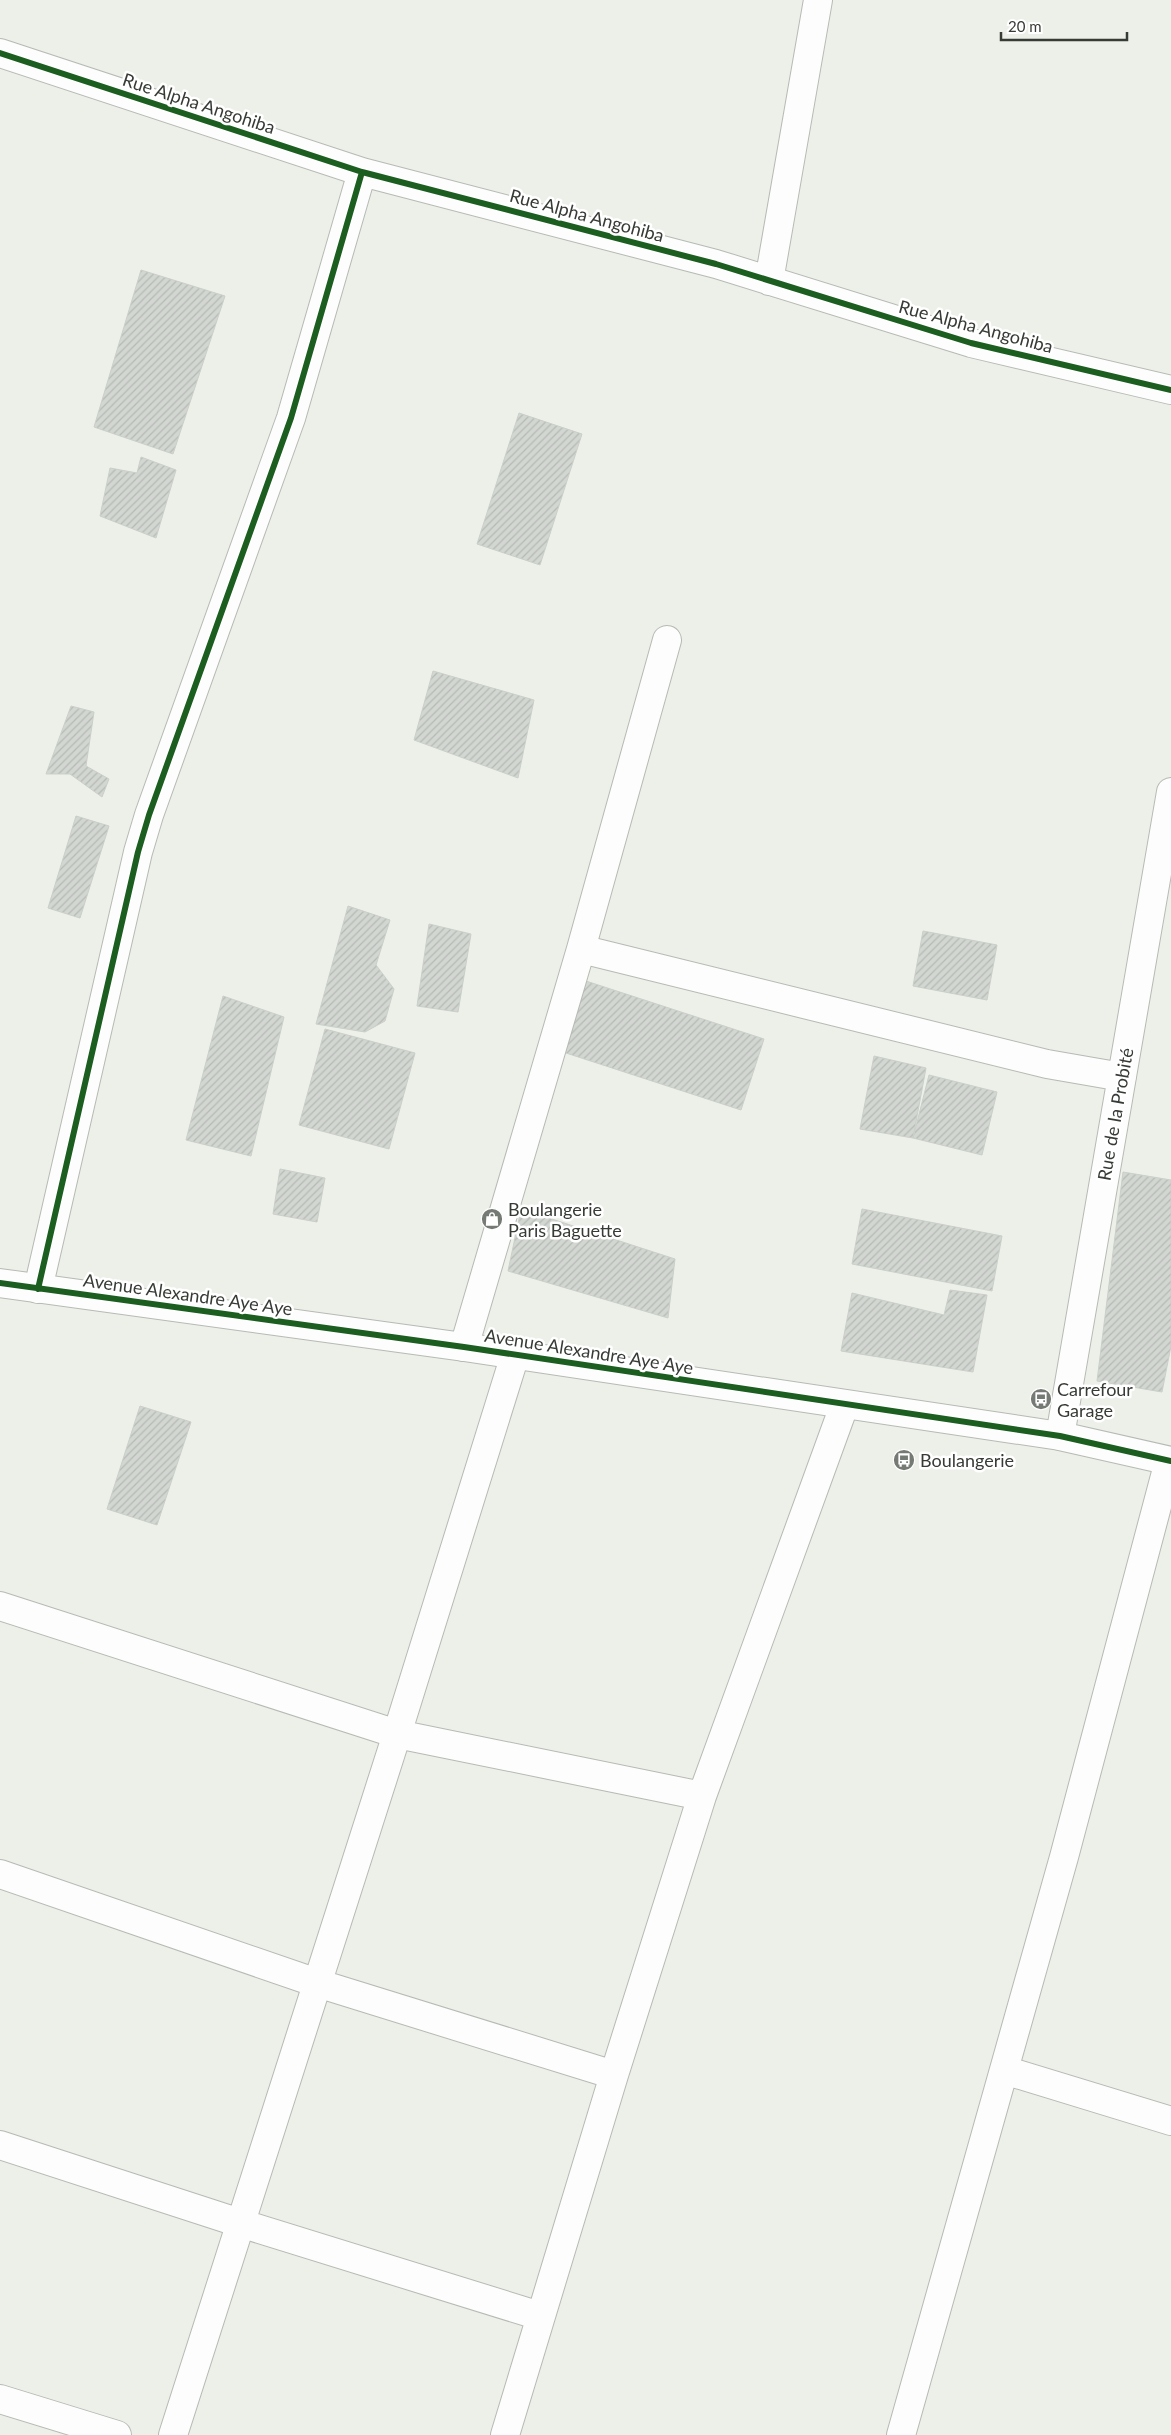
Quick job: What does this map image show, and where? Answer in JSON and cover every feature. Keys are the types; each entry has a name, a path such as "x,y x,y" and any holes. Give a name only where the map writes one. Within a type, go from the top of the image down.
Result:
{"street":[{"path":"768,280 818,0"},
{"name":"Rue Alpha Angohiba","path":"0,53 362,172 716,264 971,343 1171,390"},
{"path":"38,1288 138,852 149,815 291,418 362,172"},
{"path":"464,1348 581,949 666,640"},
{"name":"Rue de la Probité","path":"1060,1436 1171,792"},
{"path":"581,949 1047,1064 1122,1077"},
{"name":"Avenue Alexandre Aye Aye","path":"0,1283 514,1355 844,1406 1060,1436 1170,1461"},
{"path":"173,2435 397,1734 514,1355"},
{"path":"505,2435 614,2075 702,1796 844,1406"},
{"path":"901,2435 1064,1857 1170,1461"},
{"path":"0,1606 397,1734 702,1796"},
{"path":"0,1874 317,1982 614,2075"},
{"path":"1004,2070 1171,2121"},
{"path":"0,2145 240,2223 540,2316"},
{"path":"0,2399 117,2435"}],"building":[{"path":"141,270 225,296 173,454 94,427"},
{"path":"519,413 582,434 540,565 477,544"},
{"path":"141,457 176,470 156,538 100,516 110,468 137,473"},
{"path":"433,671 534,700 518,778 414,740"},
{"path":"71,706 94,712 86,766 109,779 102,797 70,774 46,774"},
{"path":"76,816 109,826 80,918 48,908"},
{"path":"348,906 390,920 376,965 394,989 385,1021 365,1032 316,1024"},
{"path":"429,924 471,934 458,1012 417,1006"},
{"path":"923,931 997,945 987,1000 913,986"},
{"path":"586,981 764,1039 741,1110 563,1052"},
{"path":"223,996 284,1017 251,1156 186,1140"},
{"path":"325,1029 415,1053 389,1149 299,1125"},
{"path":"874,1056 926,1068 913,1138 860,1129"},
{"path":"929,1075 997,1092 982,1155 913,1138"},
{"path":"280,1169 325,1178 317,1222 273,1214"},
{"path":"1123,1172 1171,1180 1171,1346 1162,1392 1097,1381"},
{"path":"521,1209 675,1259 668,1318 508,1271"},
{"path":"862,1209 1002,1236 992,1291 852,1264"},
{"path":"950,1290 987,1295 973,1372 841,1351 852,1293 944,1315"},
{"path":"140,1406 191,1422 157,1525 107,1509"}],"cycle path":[{"path":"0,53 362,172 716,264 971,343 1171,390"},
{"path":"38,1289 138,852 149,815 291,418 362,172"},
{"path":"0,1283 464,1347 1060,1436 1171,1461"}],"place":[{"name":"Boulangerie Paris Baguette","path":"492,1219"},
{"name":"Carrefour Garage","path":"1041,1399"},
{"name":"Boulangerie","path":"904,1460"}]}
